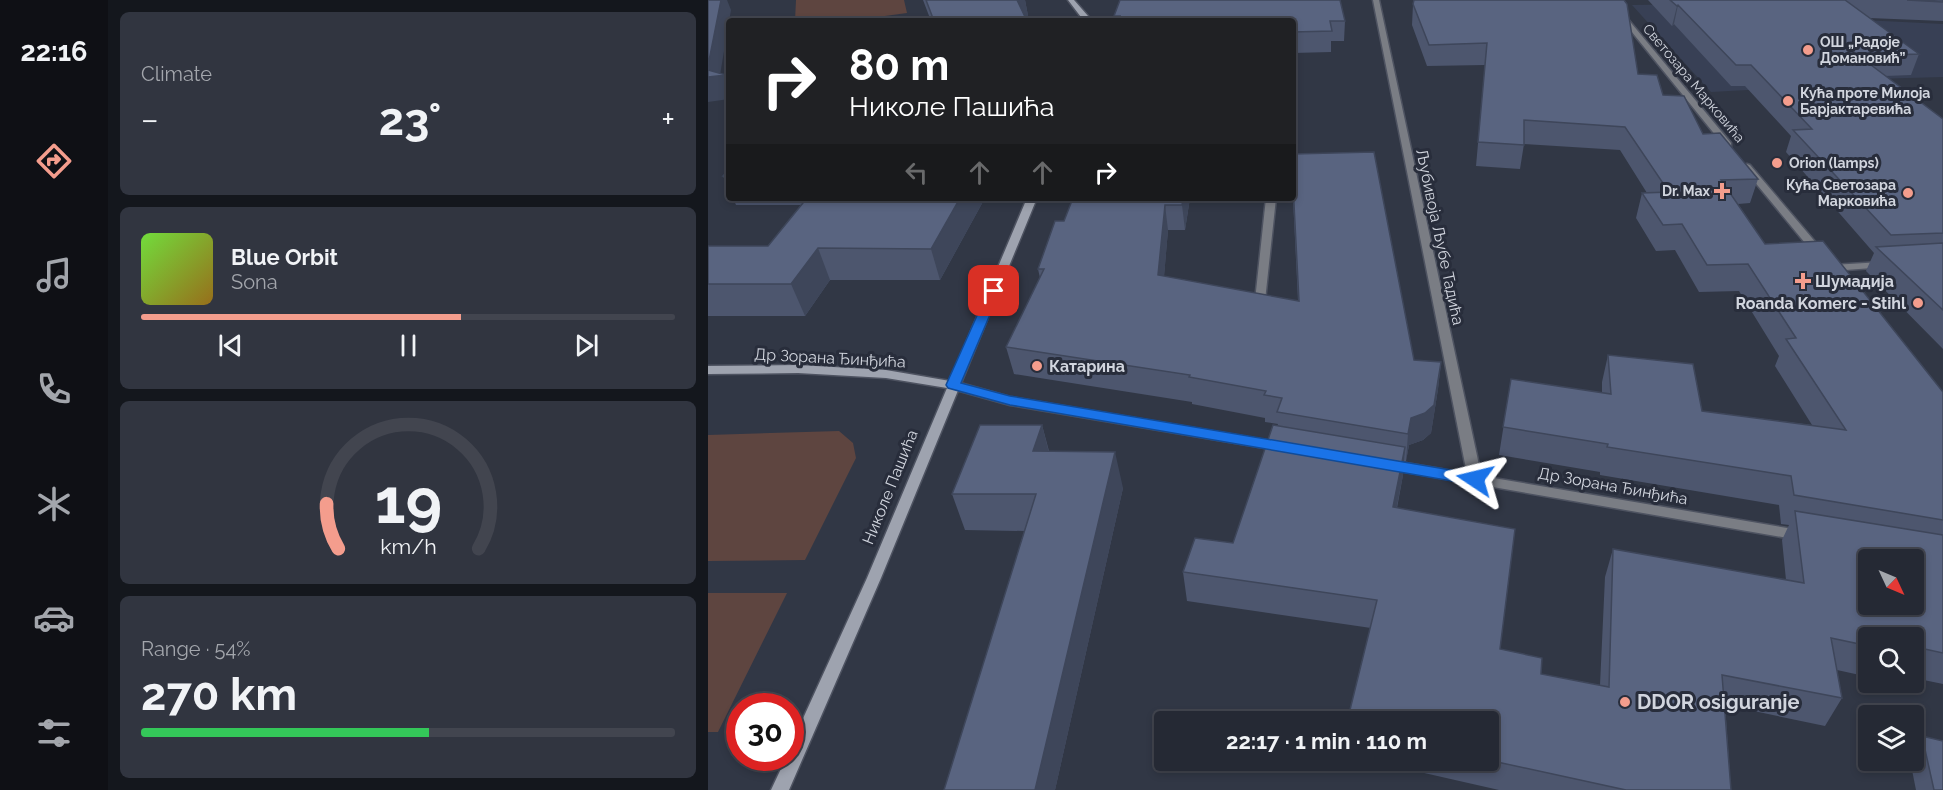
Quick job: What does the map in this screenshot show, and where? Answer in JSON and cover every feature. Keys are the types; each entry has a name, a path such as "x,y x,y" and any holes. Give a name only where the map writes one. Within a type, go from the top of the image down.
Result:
{"street":[{"path":"1071,0 1086,18"},
{"name":"Љубивоја Љубе Тадића","path":"1376,0 1475,479"},
{"name":"Светозара Марковића","path":"1609,0 1734,151"},
{"name":"Светозара Марковића","path":"1741,160 1839,277"},
{"name":"Николе Пашића","path":"780,790 874,578 1031,201"},
{"path":"1259,310 1271,201"},
{"path":"1832,268 1888,265"},
{"name":"Др Зорана Ђинђића","path":"708,370 798,369 886,374 953,385 1010,401 1301,450"},
{"name":"Др Зорана Ђинђића","path":"1370,462 1814,537"}],"shaded area":[{"path":"796,0 904,0 907,13 870,18 795,18"},
{"name":"ОШ „Радоје Домановић”","path":"1702,4 1802,17 1943,24 1943,77 1801,81 1806,87 1711,92 1632,5"},
{"path":"839,431 853,443 856,458 805,560 708,561 708,435"},
{"path":"708,593 787,593 737,693 726,693 726,716 718,732 708,732"}],"building":[{"path":"708,0 721,0 708,66"},
{"path":"926,0 1017,0 1026,18 933,18"},
{"path":"1120,0 1340,0 1345,21 1330,21 1332,31 1296,32 1296,18 1119,18 1120,16 1114,16"},
{"path":"1414,0 1624,0 1627,4 1638,74 1657,75 1663,95 1684,96 1703,134 1720,133 1758,179 1721,180 1765,244 1823,241 1943,392 1943,520 1794,495 1791,476 1607,447 1608,444 1503,427 1511,379 1611,394 1608,355 1693,364 1702,411 1846,430 1786,339 1796,338 1748,264 1707,265 1682,224 1663,225 1642,193 1669,192 1625,127 1524,120 1524,145 1478,142 1487,43 1429,45 1413,4"},
{"path":"1670,0 1845,0 1919,54 1859,56 1943,119 1943,233 1891,235 1793,130 1812,129 1751,65 1736,65 1678,5"},
{"path":"1907,0 1943,0 1943,2"},
{"path":"708,70 726,75 708,77"},
{"path":"1374,152 1414,360 1441,362 1434,405 1425,413 1411,418 1408,434 1277,412 1282,398 1264,395 1266,391 1189,377 1190,375 1006,347 1044,269 1038,269 1055,221 1064,221 1072,201 1183,201 1182,205 1165,205 1158,275 1299,301 1294,201 1296,201 1296,154"},
{"path":"805,201 958,201 931,249 818,248 791,284 708,284 708,246 768,246"},
{"path":"1943,243 1943,310 1876,247"},
{"path":"980,425 1042,425 1033,451 1115,452 1035,790 944,790 1036,494 952,494"},
{"path":"1273,425 1405,447 1393,507 1515,529 1500,649 1542,658 1541,674 1609,687 1613,549 1804,583 1795,511 1943,535 1943,653 1924,649 1924,627 1858,627 1858,644 1831,638 1842,698 1722,675 1731,790 1626,790 1499,762 1499,711 1350,711 1377,600 1183,572 1195,538 1233,543"},
{"path":"1924,736 1943,741 1943,790 1934,790"}],"place":[{"name":"ОШ „Радоје Домановић”","path":"1808,50"},
{"name":"Кућа проте Милоја Барјактаревића","path":"1788,101"},
{"name":"Orion (lamps)","path":"1777,163"},
{"name":"Dr. Max","path":"1722,191"},
{"name":"Кућа Светозара Марковића","path":"1908,193"},
{"name":"Шумадија","path":"1803,281"},
{"name":"Roanda Komerc - Stihl","path":"1918,303"},
{"name":"Катарина","path":"1037,366"},
{"name":"DDOR osiguranje","path":"1625,702"}],"route":[{"path":"994,291 953,385 1010,401 1475,479"}]}
